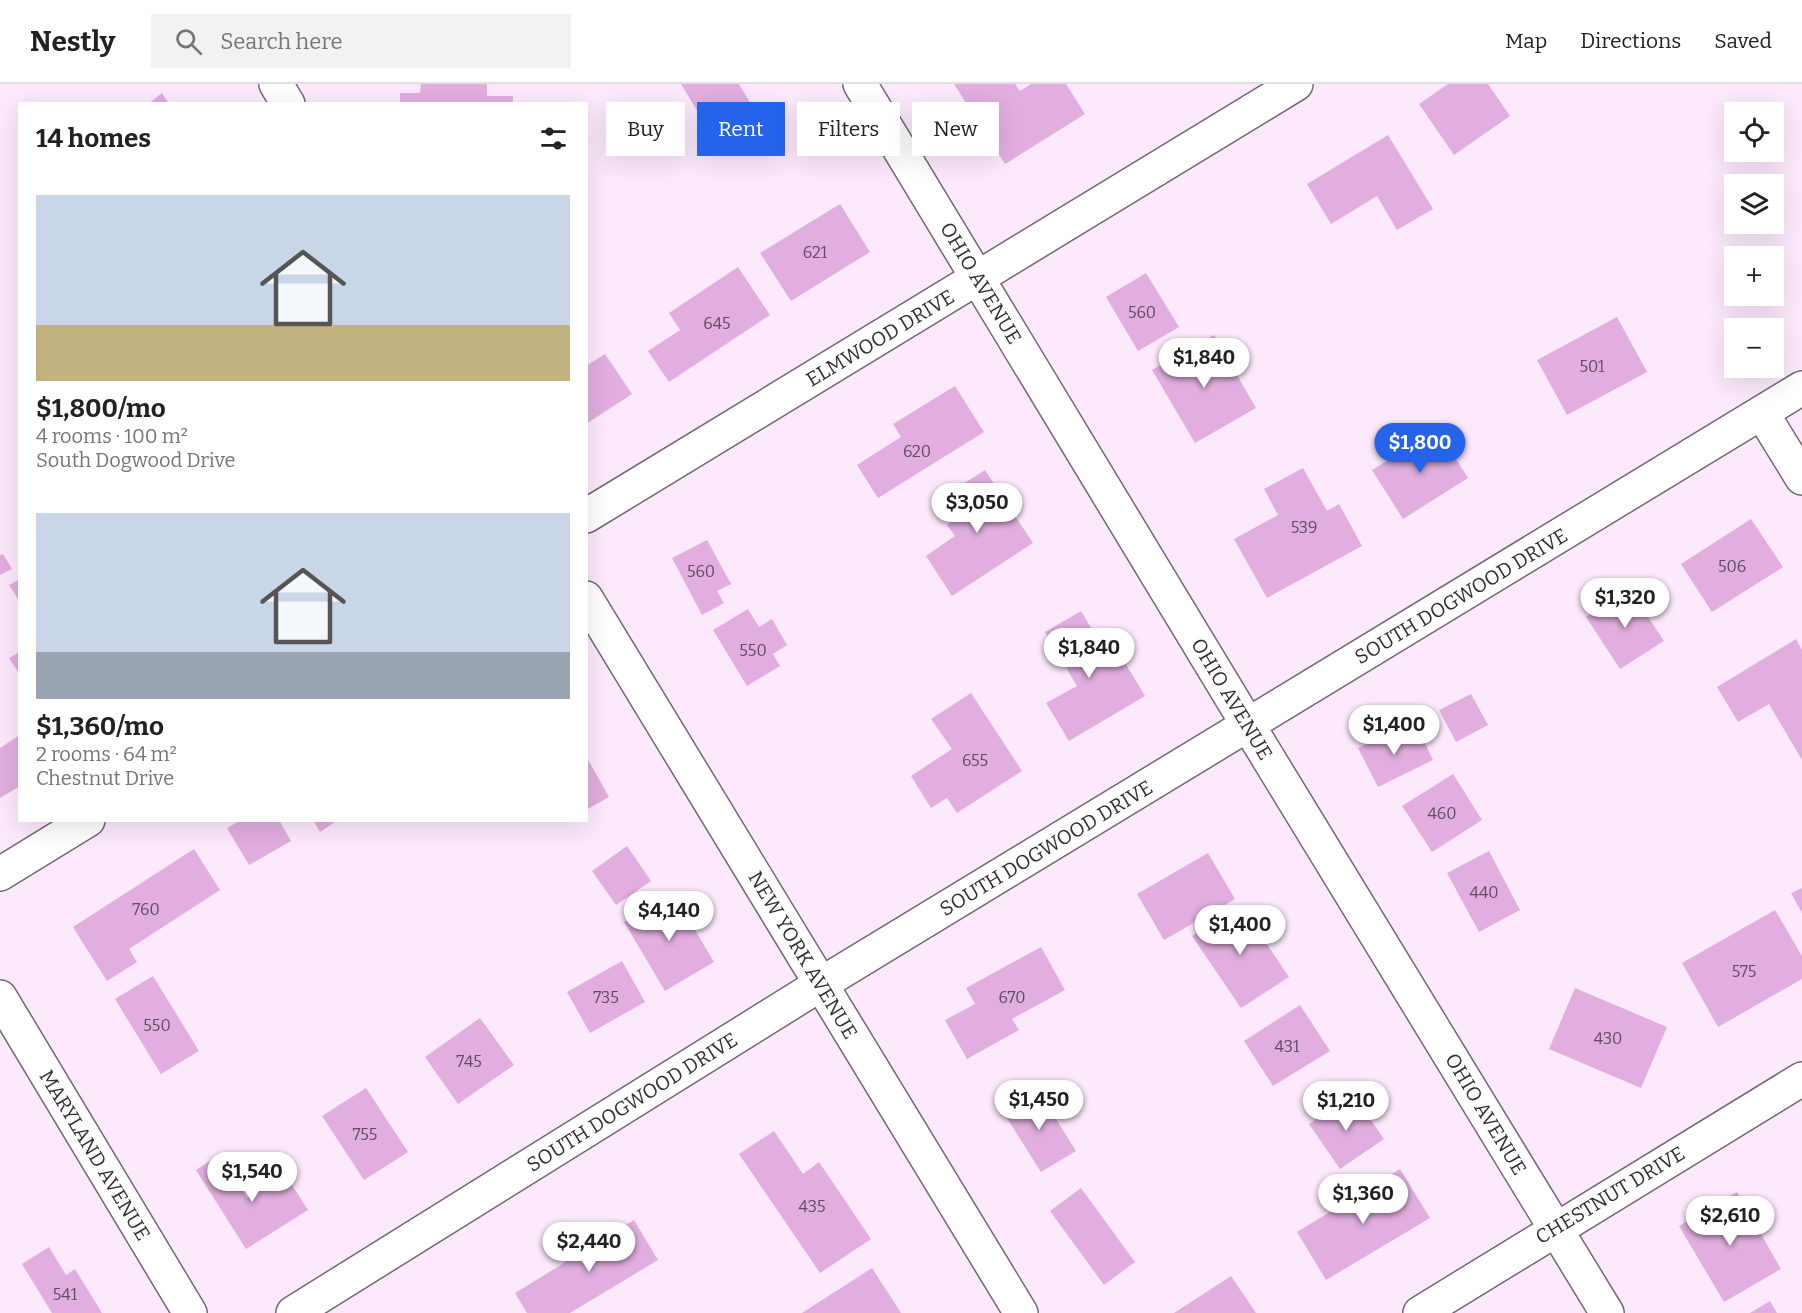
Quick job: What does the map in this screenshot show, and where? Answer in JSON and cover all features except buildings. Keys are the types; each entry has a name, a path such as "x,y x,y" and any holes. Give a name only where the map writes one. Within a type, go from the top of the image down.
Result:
{"street":[{"path":"276,84 287,102"},
{"name":"OHIO AVENUE","path":"860,84 1607,1313"},
{"name":"ELMWOOD DRIVE","path":"588,515 979,279 1296,84"},
{"name":"SOUTH DOGWOOD DRIVE","path":"293,1313 821,984 1802,388"},
{"path":"1762,413 1802,478"},
{"name":"NEW YORK AVENUE","path":"588,601 1021,1313"},
{"path":"0,874 85,822"},
{"name":"MARYLAND AVENUE","path":"0,997 190,1313"},
{"name":"CHESTNUT DRIVE","path":"1419,1313 1802,1079"}]}
